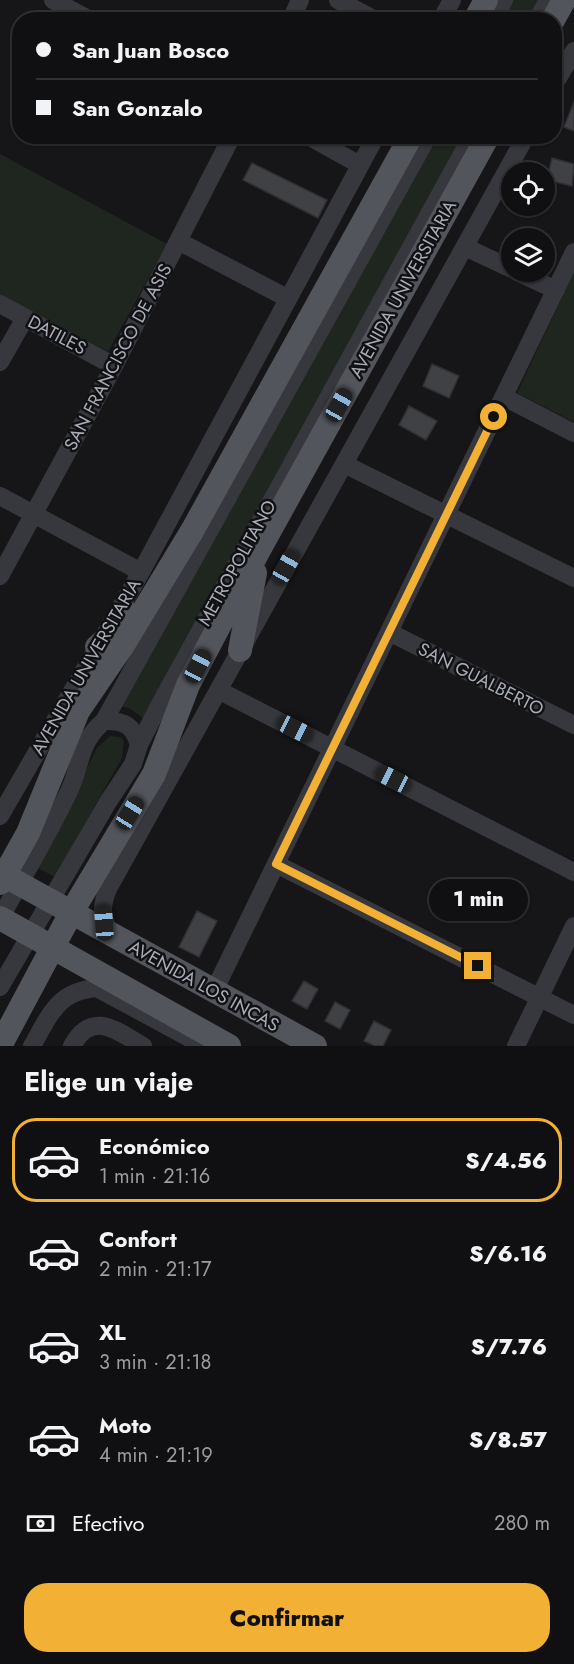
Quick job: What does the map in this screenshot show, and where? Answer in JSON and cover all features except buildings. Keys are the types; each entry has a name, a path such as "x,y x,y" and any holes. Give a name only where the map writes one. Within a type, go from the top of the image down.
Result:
{"main road":[{"name":"AVENIDA UNIVERSITARIA","path":"6,879 28,833 78,711 123,645 192,531 407,144"},
{"name":"AVENIDA UNIVERSITARIA","path":"0,1046 54,949 71,913 154,774 188,685 259,550 484,144"},
{"path":"96,647 112,633 161,566 192,531"},
{"path":"240,650 259,550"},
{"name":"AVENIDA LOS INCAS","path":"6,879 214,991 303,1043"},
{"path":"0,919 230,1046"}],"street":[{"path":"53,0 75,12"},
{"path":"338,0 360,12"},
{"path":"562,72 574,53"},
{"name":"SAN FRANCISCO DE ASIS","path":"0,576 180,242 228,144"},
{"path":"322,144 360,165"},
{"name":"AVENIDA UNIVERSITARIA","path":"0,816 141,572 372,144"},
{"path":"0,919 6,879 69,790 82,747 92,731 104,722 424,144"},
{"name":"METROPOLITANO","path":"0,987 49,901 133,764 139,745 258,523 468,144"},
{"name":"AVENIDA UNIVERSITARIA","path":"112,936 104,923 102,904 106,893 522,144"},
{"path":"180,242 287,298"},
{"path":"465,247 501,264"},
{"path":"214,991 574,252"},
{"path":"539,282 556,290"},
{"name":"DATILES","path":"0,304 114,366"},
{"path":"0,362 25,318"},
{"path":"504,397 574,433"},
{"path":"344,464 574,578"},
{"path":"0,496 141,572"},
{"name":"SAN GUALBERTO","path":"389,632 574,725"},
{"path":"220,691 574,872"},
{"path":"104,722 116,721 128,725 136,733 139,745"},
{"path":"276,864 574,1015"},
{"path":"516,1046 574,926"},
{"path":"32,1046 62,998 71,992 95,987 120,986"},
{"path":"95,987 204,1046"},
{"path":"72,1046 82,1031 99,1025 109,1027 144,1046"}],"shaded area":[{"path":"512,0 541,0 534,12 505,12"},
{"path":"432,144 462,144 144,719 129,708 120,706"},
{"path":"0,154 167,244 108,352 0,295"},
{"path":"574,272 574,422 517,393"},
{"path":"110,736 121,737 124,741 122,758 55,877 36,867 97,748"}],"route":[{"path":"478,966 276,864 494,417"}]}
